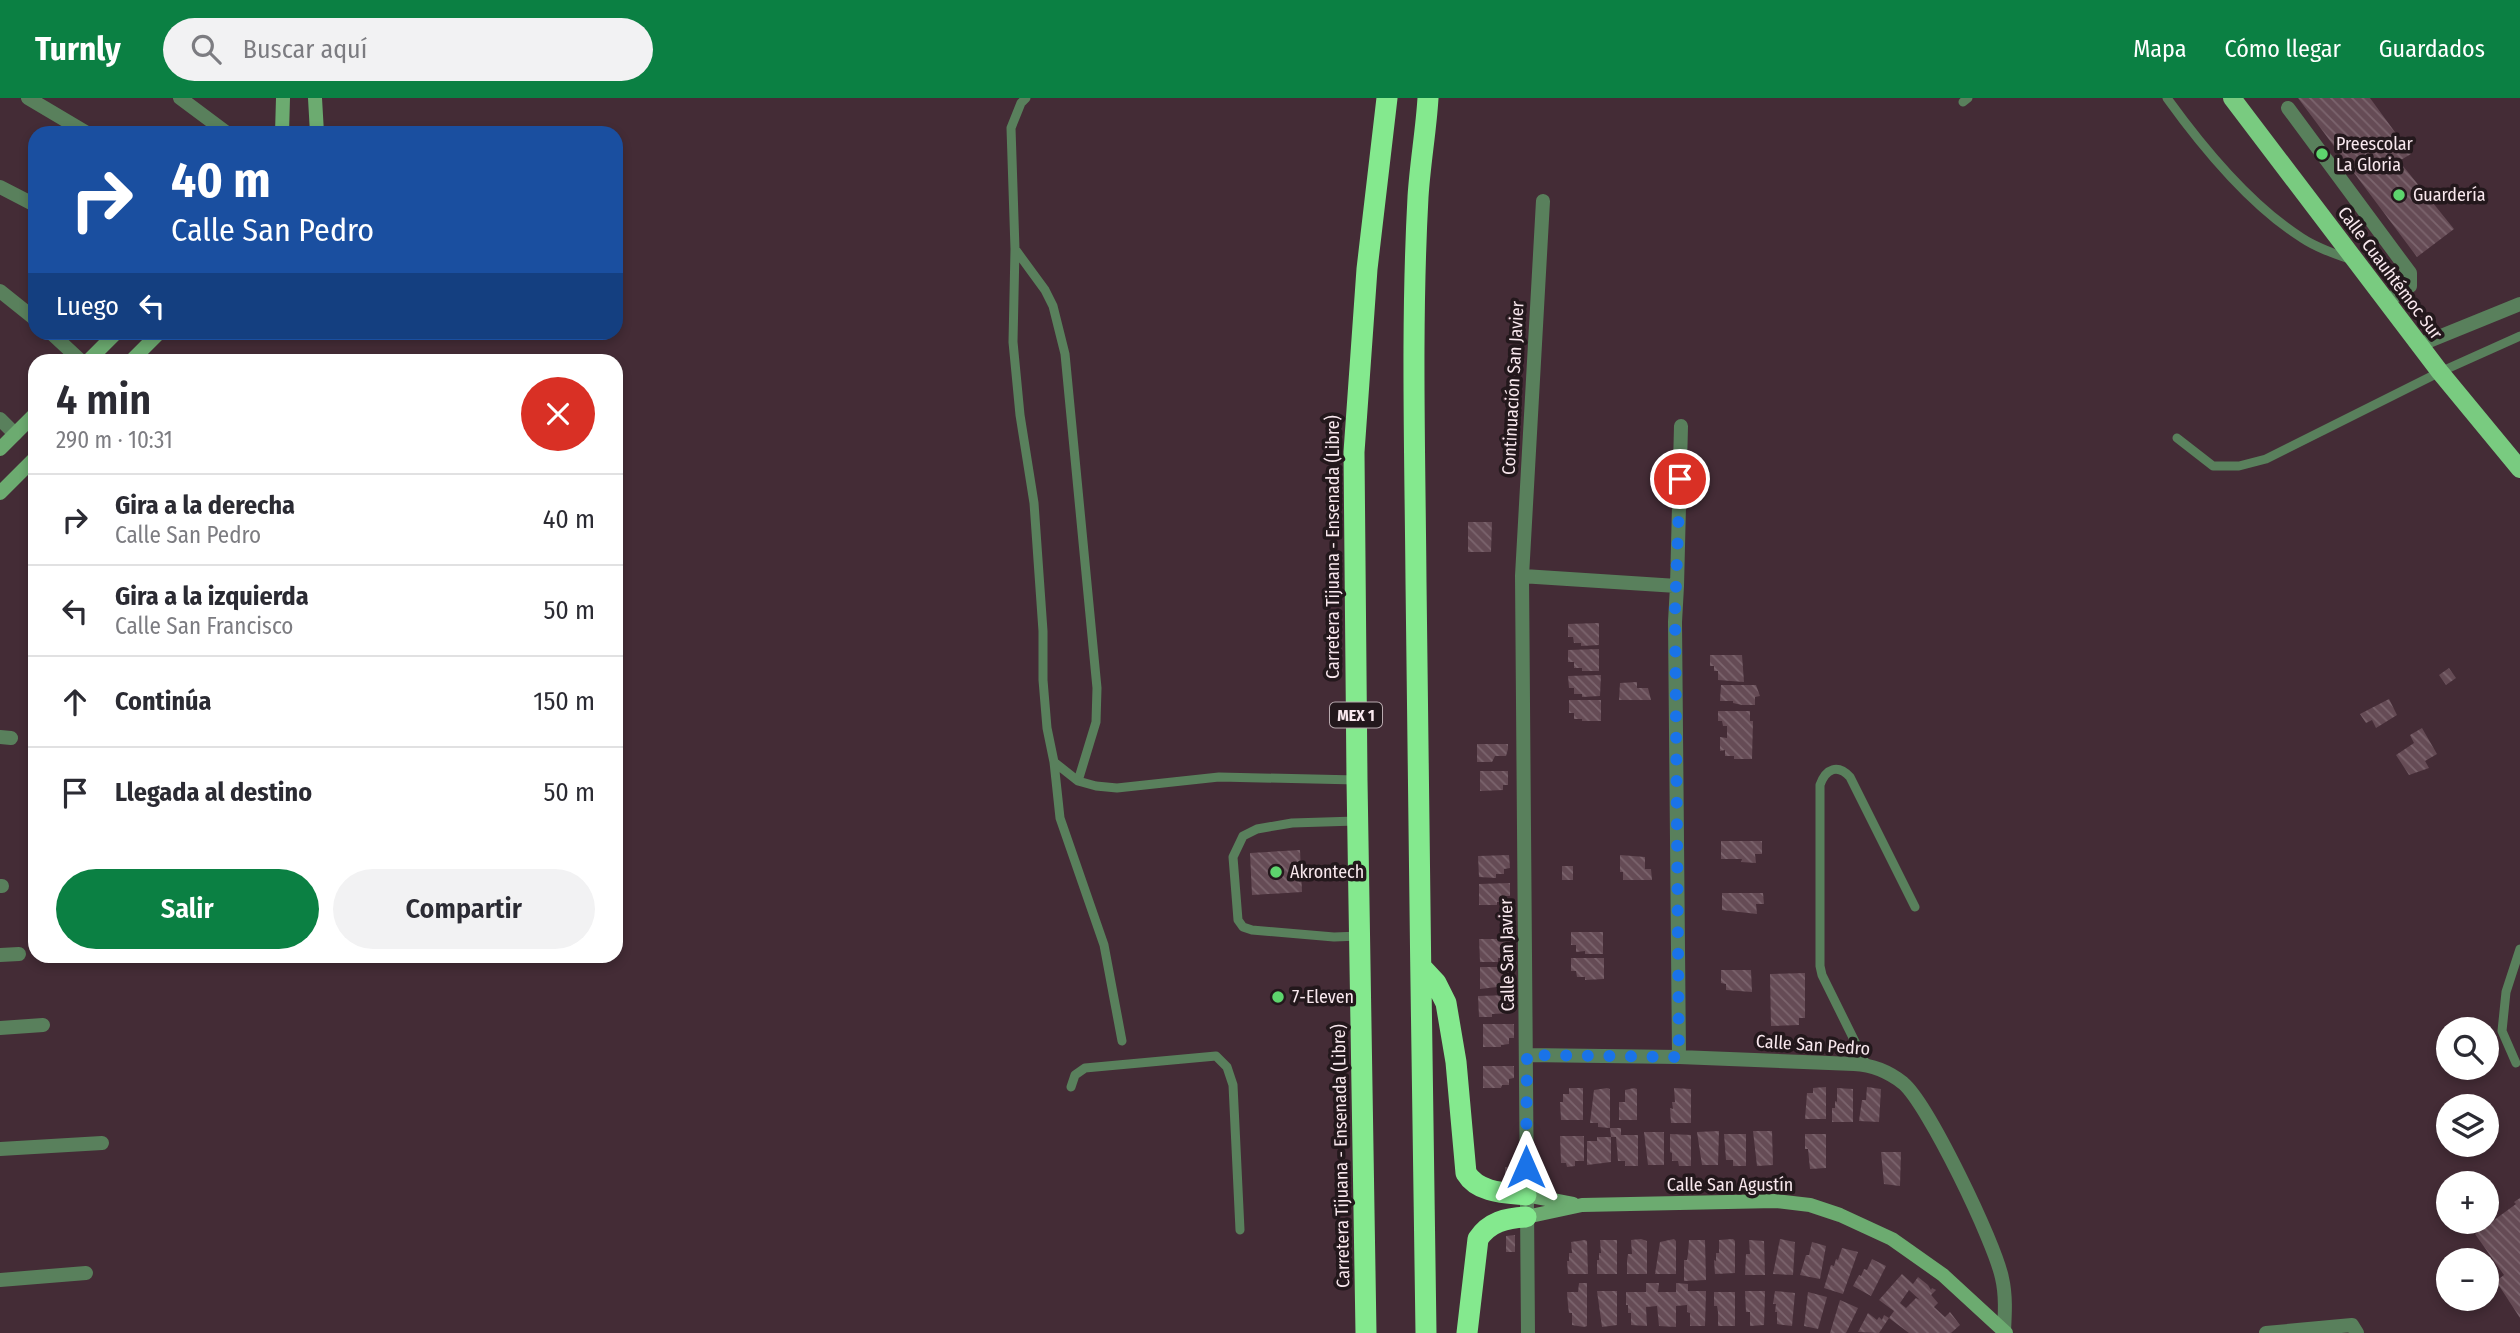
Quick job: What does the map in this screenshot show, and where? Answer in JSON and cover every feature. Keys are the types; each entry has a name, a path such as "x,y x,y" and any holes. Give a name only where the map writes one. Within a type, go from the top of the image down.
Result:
{"highway":[{"name":"Carretera Tijuana - Ensenada (Libre)","path":"1366,1333 1354,452 1367,269 1387,98"},
{"path":"1426,1333 1414,333 1418,195 1428,98"},
{"path":"1426,134 1438,98"},
{"path":"1422,968 1436,983 1446,1003 1456,1062 1466,1173 1470,1180 1485,1189 1526,1195"},
{"path":"1466,1333 1478,1239 1497,1222 1526,1217"}],"main road":[{"name":"Calle Cuauhtémoc Sur","path":"2232,98 2353,260 2520,470"}],"street":[{"path":"29,98 76,126"},
{"path":"180,98 218,126"},
{"path":"282,126 283,98"},
{"path":"315,98 317,126"},
{"path":"2288,108 2410,273 2410,286 2386,302"},
{"path":"0,187 28,201"},
{"name":"Continuación San Javier","path":"1522,576 1543,201"},
{"path":"0,290 28,313"},
{"path":"2419,345 2520,304"},
{"path":"59,340 74,354"},
{"path":"95,354 109,340"},
{"path":"138,354 152,340"},
{"path":"0,419 15,434"},
{"path":"0,449 28,421"},
{"path":"1679,1057 1675,622 1681,426"},
{"path":"0,493 28,465"},
{"path":"1522,576 1677,586"},
{"name":"Calle San Javier","path":"1522,576 1528,1333"},
{"path":"0,955 19,954"},
{"path":"0,1028 43,1025"},
{"name":"Calle San Pedro","path":"1527,1055 1679,1057 1867,1065 1881,1069 1904,1084 1918,1102 1949,1156 1995,1255 2003,1279 2005,1332"},
{"path":"0,1149 102,1143"},
{"name":"Calle San Agustín","path":"1526,1195 1581,1205"},
{"name":"Calle San Agustín","path":"1526,1217 1581,1205 1776,1201 1810,1205 1840,1215 1892,1240 1943,1275 2005,1332"},
{"path":"0,1280 86,1273"},
{"path":"2266,1333 2352,1325 2357,1333"}],"lane":[{"path":"1026,98 1021,103 1011,128 1015,249 1013,342 1039,552 1047,729 1054,762 1060,818 1104,945 1122,1041"},
{"path":"2167,98 2250,197 2304,239 2322,249 2353,260"},
{"path":"1015,249 1045,290 1053,306 1065,354 1097,688 1096,722 1078,780"},
{"path":"2177,438 2213,466 2239,466 2266,459 2440,372 2520,336"},
{"path":"1054,762 1078,780 1096,786 1117,788 1219,776 1357,780"},
{"path":"1867,1065 1820,966 1820,785 1828,770 1843,770 1850,777 1915,907"},
{"path":"1358,821 1292,823 1257,829 1244,836 1233,857 1238,920 1243,926 1252,930 1334,937 1361,936"},
{"path":"2516,1063 2502,1031 2506,992 2520,949"},
{"path":"1071,1087 1075,1075 1084,1068 1216,1056 1227,1067 1233,1085 1240,1230"}],"building":[{"name":"Guardería","path":"2298,98 2370,98 2411,154 2399,161 2454,229 2417,257"},
{"path":"1468,522 1492,522 1491,552 1468,552"},
{"path":"1599,623 1599,645 1581,646 1581,643 1574,643 1573,637 1568,637 1568,624"},
{"path":"1599,649 1599,671 1582,671 1582,668 1574,668 1574,662 1568,662 1568,650"},
{"path":"1710,655 1742,655 1744,682 1718,680 1718,671 1714,671 1714,666 1710,666"},
{"path":"2449,668 2456,678 2446,685 2439,675"},
{"path":"1601,675 1600,696 1582,697 1582,694 1574,694 1574,688 1569,688 1568,676"},
{"path":"1637,682 1637,688 1648,688 1651,700 1619,700 1620,683"},
{"path":"1721,685 1756,685 1760,696 1755,697 1755,705 1720,701"},
{"path":"2389,699 2397,715 2376,728 2372,720 2366,723 2360,714"},
{"path":"1569,700 1601,700 1601,721 1574,719 1574,713 1569,713"},
{"path":"1718,711 1750,711 1750,721 1753,721 1752,759 1734,759 1734,756 1725,756 1725,750 1720,751 1720,737 1727,738 1727,726 1718,721"},
{"path":"2422,728 2437,754 2425,761 2429,768 2409,775 2396,755 2414,743 2410,735"},
{"path":"1477,744 1508,744 1508,749 1506,756 1495,756 1492,762 1477,762"},
{"path":"1480,771 1508,771 1508,785 1503,785 1503,790 1480,791"},
{"path":"1721,841 1762,841 1762,854 1755,854 1756,863 1741,862 1742,859 1721,859"},
{"name":"Akrontech","path":"1300,850 1302,892 1252,895 1250,853"},
{"path":"1509,855 1510,868 1504,869 1504,874 1496,874 1496,878 1479,877 1478,856"},
{"path":"1620,855 1645,857 1645,869 1651,869 1652,880 1623,880"},
{"path":"1562,866 1573,866 1573,880 1562,880"},
{"path":"1510,883 1510,896 1504,896 1504,902 1497,902 1497,905 1479,905 1479,884"},
{"path":"1722,893 1763,893 1764,904 1756,904 1757,914 1722,910"},
{"path":"1571,932 1603,932 1603,954 1576,952 1576,945 1571,945"},
{"path":"1479,939 1510,939 1510,952 1506,952 1506,958 1498,958 1498,962 1480,962"},
{"path":"1571,958 1604,958 1604,979 1585,980 1585,977 1577,977 1576,971 1571,971"},
{"path":"1480,967 1511,967 1511,980 1506,980 1506,986 1480,989"},
{"path":"1721,970 1751,970 1752,992 1726,990 1726,984 1721,983"},
{"path":"1805,973 1805,1018 1799,1018 1799,1025 1771,1026 1770,974"},
{"path":"1512,995 1512,1013 1479,1017 1478,996"},
{"path":"1483,1024 1514,1024 1514,1038 1509,1038 1509,1044 1501,1047 1483,1047"},
{"path":"1483,1066 1514,1066 1514,1078 1509,1079 1509,1085 1502,1085 1501,1088 1483,1088"},
{"path":"1826,1087 1826,1119 1805,1119 1807,1093 1813,1093 1813,1088"},
{"path":"1867,1087 1881,1089 1879,1122 1859,1121"},
{"path":"1569,1088 1583,1088 1583,1120 1561,1120 1560,1102 1563,1102 1563,1094 1569,1094"},
{"path":"1674,1088 1691,1089 1691,1123 1671,1123 1670,1108 1673,1109 1672,1102 1675,1102"},
{"path":"1837,1088 1853,1089 1853,1122 1832,1122"},
{"path":"1610,1089 1610,1128 1590,1123 1594,1090"},
{"path":"1637,1089 1637,1120 1619,1120 1619,1102 1625,1102 1625,1090"},
{"path":"1610,1128 1621,1128 1621,1135 1638,1135 1638,1166 1625,1166 1625,1161 1618,1161 1616,1137 1611,1137"},
{"path":"1719,1131 1718,1165 1702,1165 1697,1132"},
{"path":"1753,1131 1772,1131 1773,1165 1757,1166"},
{"path":"1644,1132 1664,1132 1664,1165 1648,1165"},
{"path":"1670,1134 1691,1135 1691,1166 1679,1166 1678,1161 1672,1161"},
{"path":"1724,1134 1746,1134 1746,1166 1733,1166 1733,1160 1726,1160"},
{"path":"1805,1134 1826,1134 1826,1168 1810,1169 1808,1149 1805,1149"},
{"path":"1560,1136 1584,1136 1584,1161 1575,1161 1575,1166 1567,1167 1566,1163 1561,1163"},
{"path":"1597,1137 1611,1137 1611,1162 1587,1165 1587,1141 1597,1141"},
{"path":"1881,1152 1901,1152 1900,1186 1884,1184"},
{"path":"1505,1167 1514,1167 1514,1181 1505,1182"},
{"path":"2520,1198 2520,1318 2499,1286 2499,1279 2504,1275 2499,1268 2499,1248 2485,1248 2475,1234 2499,1234 2499,1216 2516,1204 2514,1202"},
{"path":"1515,1235 1515,1252 1506,1252 1506,1236"},
{"path":"1674,1239 1676,1274 1655,1274 1660,1242"},
{"path":"1733,1239 1735,1273 1715,1274 1714,1260 1716,1261 1716,1253 1719,1253 1719,1240"},
{"path":"1780,1239 1795,1242 1793,1275 1773,1274"},
{"path":"1585,1240 1588,1274 1568,1274 1567,1261 1569,1253 1572,1253 1571,1242"},
{"path":"1600,1240 1617,1240 1617,1274 1597,1274 1597,1260 1601,1253"},
{"path":"1631,1240 1647,1241 1647,1274 1627,1274 1628,1254 1632,1254"},
{"path":"1689,1240 1705,1240 1706,1280 1684,1281 1684,1260 1687,1260"},
{"path":"1749,1240 1764,1241 1765,1275 1745,1275 1746,1254 1750,1254"},
{"path":"1812,1242 1826,1246 1820,1279 1800,1275"},
{"path":"1842,1248 1858,1252 1843,1294 1824,1288 1831,1265 1834,1266 1836,1259 1838,1260"},
{"path":"1872,1259 1886,1266 1871,1296 1853,1286 1864,1269 1867,1270"},
{"path":"1902,1274 1913,1284 1918,1277 1931,1290 1936,1290 1931,1295 1938,1303 1934,1307 1945,1317 1950,1312 1960,1325 1951,1333 1909,1333 1889,1318 1894,1311 1879,1300","holes":["1909,1290 1920,1300 1916,1298 1906,1308 1900,1303"]},
{"path":"1579,1283 1587,1283 1587,1326 1584,1327 1572,1325 1572,1313 1569,1313 1568,1305 1567,1292 1578,1292"},
{"path":"1646,1283 1659,1283 1658,1292 1676,1292 1676,1283 1688,1284 1688,1291 1706,1291 1705,1326 1690,1326 1687,1305 1676,1306 1676,1327 1659,1326 1657,1306 1646,1307 1647,1326 1631,1325 1626,1292 1646,1292"},
{"path":"1597,1291 1617,1291 1617,1325 1602,1327"},
{"path":"1745,1291 1765,1291 1764,1325 1750,1326"},
{"path":"1775,1291 1795,1293 1792,1326 1777,1324 1776,1304 1773,1304"},
{"path":"1714,1292 1735,1292 1735,1326 1718,1326"},
{"path":"1808,1292 1827,1297 1818,1329 1804,1326"},
{"path":"1840,1300 1858,1308 1846,1333 1830,1333"},
{"path":"1868,1313 1877,1320 1879,1317 1882,1320 1884,1315 1889,1318 1879,1333 1858,1332"}],"place":[{"name":"Preescolar La Gloria","path":"2322,154"},
{"name":"Guardería","path":"2399,195"},
{"name":"Akrontech","path":"1276,872"},
{"name":"7-Eleven","path":"1278,997"}],"route":[{"path":"1526,1167 1527,1055 1679,1057 1675,611 1680,479"}]}
